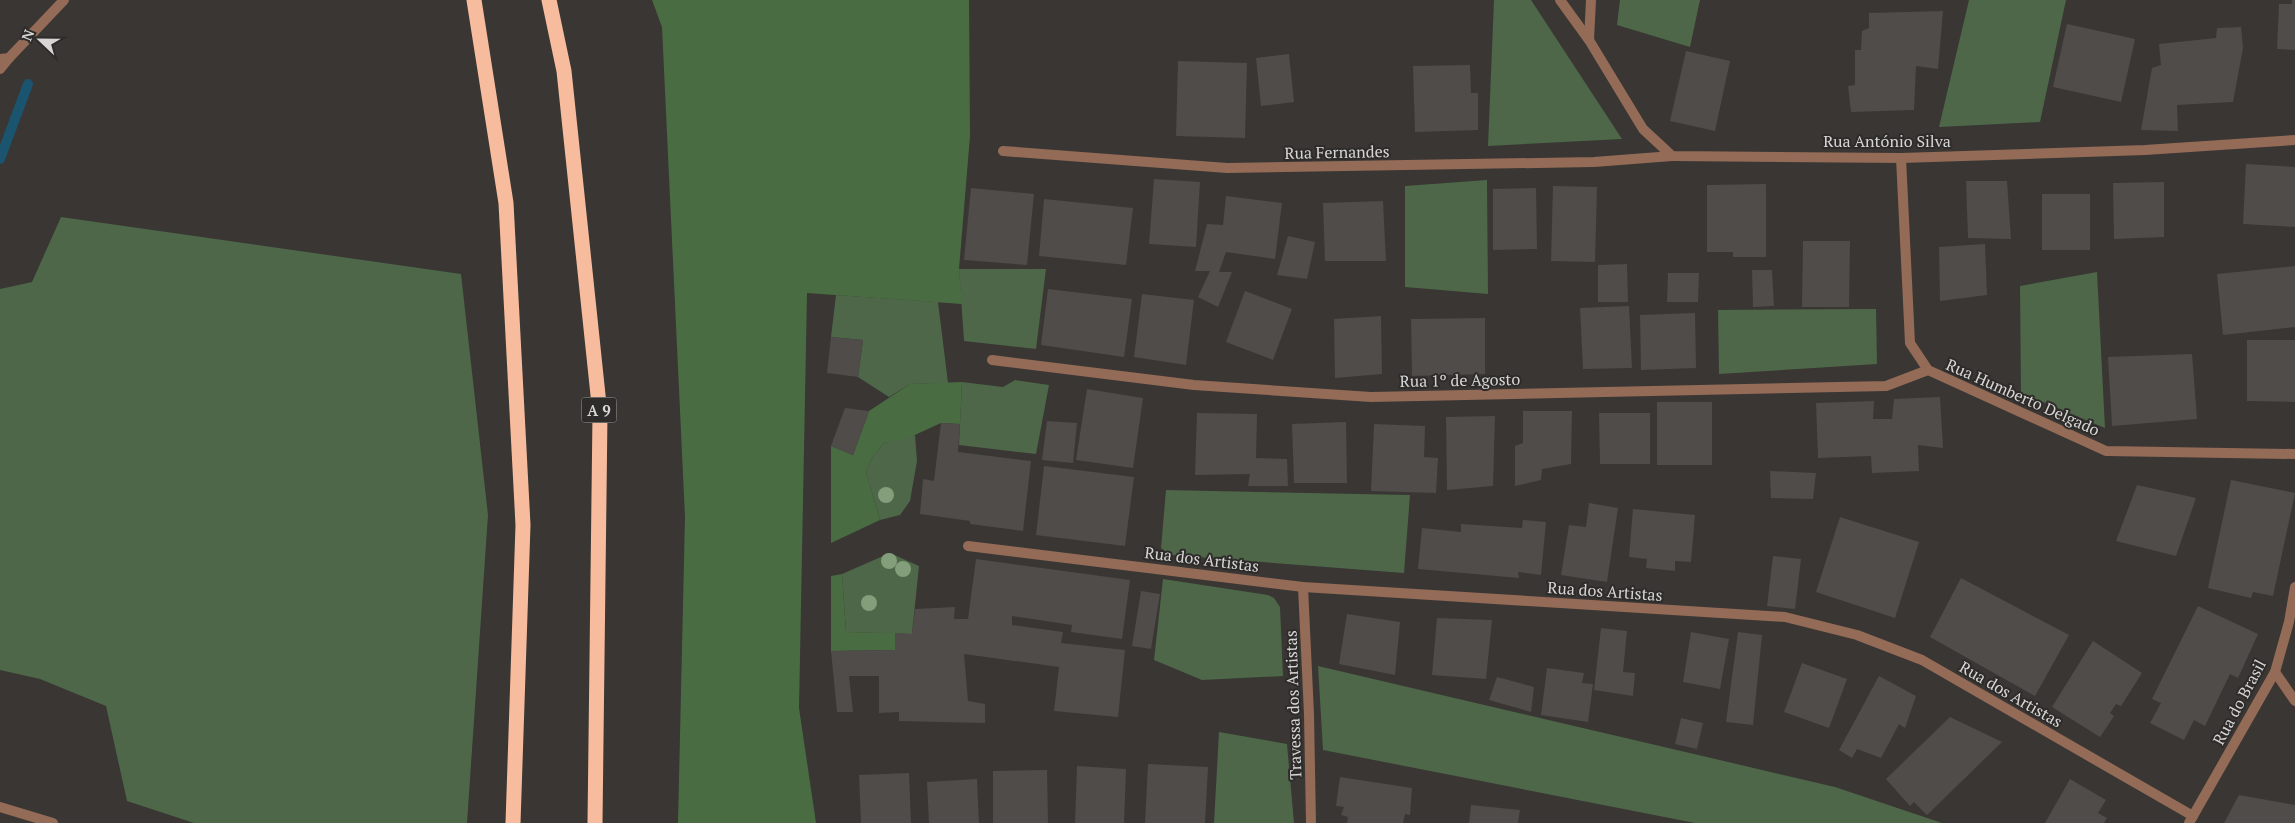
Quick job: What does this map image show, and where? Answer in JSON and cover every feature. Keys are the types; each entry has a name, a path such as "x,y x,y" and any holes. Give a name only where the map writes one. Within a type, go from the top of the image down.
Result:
{"highway":[{"path":"474,0 506,203 523,525 513,823"},
{"name":"A 9","path":"549,0 564,71 600,414 594,823"}],"street":[{"path":"0,69 4,58 64,0"},
{"path":"1560,0 1588,40 1643,129 1672,156"},
{"path":"1588,40 1590,0"},
{"name":"Rua António Silva","path":"1672,156 1901,158 2145,150 2295,140"},
{"name":"Rua Fernandes","path":"1003,151 1226,168 1594,162 1672,156"},
{"name":"Rua Humberto Delgado","path":"1901,158 1910,343 1928,370 2106,451 2295,454"},
{"name":"Rua 1º de Agosto","path":"992,360 1194,385 1370,397 1886,386 1928,370"},
{"name":"Rua dos Artistas","path":"968,546 1304,587 1785,617 1857,635 1922,660 2191,819"},
{"name":"Travessa dos Artistas","path":"1304,587 1311,823"},
{"name":"Rua do Brasil","path":"2191,819 2275,672 2292,621 2295,588"},
{"path":"2275,672 2295,701"},
{"path":"0,806 52,823"}],"green space":[{"path":"652,0 969,0 970,136 959,269 962,304 807,293 799,708 816,823 678,823 685,517 662,27"},
{"path":"1494,0 1531,0 1622,139 1488,146"},
{"path":"1620,0 1700,0 1690,47 1617,25"},
{"path":"1969,0 2066,0 2040,122 1939,127"},
{"path":"1487,180 1488,294 1405,287 1405,186"},
{"path":"61,217 461,274 488,515 467,823 194,823 127,801 106,706 40,679 0,670 0,289 32,282"},
{"path":"959,269 1046,269 1036,349 964,341"},
{"path":"2097,272 2105,428 2021,393 2020,286"},
{"path":"836,295 938,302 948,383 910,384 889,397 858,377 863,340 831,337"},
{"path":"1876,309 1877,364 1719,374 1718,310"},
{"path":"1015,380 1049,385 1036,454 959,445 962,382 1003,387"},
{"path":"962,382 960,424 941,423 906,439 884,443 871,459 866,472 880,520 831,543 831,446 853,455 869,411 910,384"},
{"path":"915,435 917,461 910,501 900,515 880,520 866,472 871,459 884,443"},
{"path":"1166,490 1410,495 1404,573 1170,555 1161,548"},
{"path":"890,553 919,566 912,634 846,632 842,574"},
{"path":"842,574 846,632 895,633 895,650 831,651 831,576"},
{"path":"1163,579 1268,595 1274,598 1280,607 1283,676 1202,680 1154,660"},
{"path":"1318,666 1835,787 1942,823 1695,823 1323,750"},
{"path":"1219,732 1287,744 1294,823 1214,823"}],"building":[{"path":"2292,0 2295,0 2295,50 2277,49 2279,4 2292,4"},
{"path":"1943,11 1938,69 1916,66 1914,110 1851,112 1848,86 1855,85 1855,50 1861,50 1862,31 1869,28 1869,13"},
{"path":"2067,24 2135,39 2121,102 2053,87"},
{"path":"2241,27 2243,48 2233,102 2177,105 2178,131 2141,130 2152,68 2161,65 2159,44 2216,38 2217,28"},
{"path":"1686,51 1730,61 1715,131 1670,121"},
{"path":"1289,54 1294,102 1261,106 1256,58"},
{"path":"1178,61 1247,63 1245,138 1176,136"},
{"path":"1470,65 1471,93 1478,93 1478,130 1415,132 1413,66"},
{"path":"2246,164 2295,167 2295,227 2243,224"},
{"path":"1154,179 1200,182 1196,247 1149,244"},
{"path":"1966,181 2007,181 2011,239 1968,238"},
{"path":"2164,182 2164,237 2114,239 2113,183"},
{"path":"1766,184 1766,257 1733,257 1733,252 1707,252 1707,185"},
{"path":"1553,186 1597,187 1595,262 1551,261"},
{"path":"971,188 1034,194 1027,265 964,260"},
{"path":"1536,188 1537,249 1493,250 1493,189"},
{"path":"2042,194 2090,194 2090,250 2042,250"},
{"path":"1226,196 1282,203 1275,259 1226,252 1219,272 1232,272 1218,307 1198,297 1210,271 1195,271 1207,224 1223,225"},
{"path":"1044,199 1133,208 1126,265 1039,256"},
{"path":"1383,201 1386,261 1325,261 1323,203"},
{"path":"1288,236 1315,242 1307,279 1277,275"},
{"path":"1803,241 1850,241 1849,307 1802,307"},
{"path":"1985,244 1987,295 1940,301 1939,247"},
{"path":"1627,264 1628,302 1598,302 1598,265"},
{"path":"2295,266 2295,327 2223,335 2217,274"},
{"path":"1752,270 1772,270 1774,306 1753,307"},
{"path":"1668,273 1699,273 1698,302 1667,302"},
{"path":"1048,289 1132,299 1124,357 1041,345"},
{"path":"1245,291 1292,309 1273,360 1226,342"},
{"path":"1142,294 1194,300 1186,365 1134,357"},
{"path":"1629,306 1632,368 1583,369 1580,308"},
{"path":"1695,313 1696,368 1641,370 1640,315"},
{"path":"1381,316 1382,374 1335,378 1334,319"},
{"path":"1485,318 1485,374 1412,376 1411,319"},
{"path":"831,337 863,340 858,377 827,373"},
{"path":"2247,340 2295,340 2295,402 2247,401"},
{"path":"2192,354 2197,419 2112,426 2108,357"},
{"path":"1087,389 1143,398 1133,468 1076,460"},
{"path":"1940,397 1943,448 1918,445 1919,471 1872,473 1871,456 1818,458 1816,403 1874,401 1873,419 1892,419 1894,399"},
{"path":"1657,402 1712,402 1712,465 1657,465"},
{"path":"845,408 869,411 853,455 831,446"},
{"path":"1523,411 1572,411 1571,464 1542,469 1541,480 1515,486 1515,446 1523,443"},
{"path":"1197,413 1257,414 1256,458 1287,459 1288,486 1248,486 1250,474 1195,475"},
{"path":"1599,413 1650,413 1650,464 1600,464"},
{"path":"1495,416 1493,486 1447,490 1446,417"},
{"path":"1047,421 1077,423 1073,463 1042,460"},
{"path":"1346,422 1347,483 1294,483 1292,424"},
{"path":"941,423 960,424 958,452 1031,461 1023,531 970,524 970,521 920,514 923,479 934,481"},
{"path":"1374,424 1425,426 1424,457 1438,458 1436,493 1371,491"},
{"path":"1044,466 1134,477 1125,546 1036,535"},
{"path":"1770,471 1816,473 1813,499 1771,498"},
{"path":"2231,480 2295,493 2273,596 2253,592 2251,598 2208,588"},
{"path":"2137,485 2196,498 2176,556 2116,541"},
{"path":"1589,503 1618,508 1607,582 1561,575 1569,525 1586,527"},
{"path":"1633,509 1695,515 1691,562 1675,561 1675,571 1646,568 1647,559 1629,557"},
{"path":"1840,517 1919,542 1895,618 1816,592"},
{"path":"1523,520 1546,522 1541,575 1518,572 1519,578 1418,569 1422,528 1461,532 1461,524 1522,528"},
{"path":"1773,556 1801,559 1795,609 1767,606"},
{"path":"976,559 1130,580 1122,639 1071,632 1072,625 1012,616 1012,625 1063,632 1061,643 1125,650 1118,717 1054,711 1059,667 964,654 968,701 985,704 985,723 899,721 899,712 879,713 879,676 849,676 853,712 837,712 831,651 895,650 895,633 912,634 915,609 955,607 954,619 968,619"},
{"path":"1961,578 2069,635 2035,696 1930,637"},
{"path":"1141,591 1160,594 1151,649 1132,646"},
{"path":"2198,606 2258,634 2238,678 2230,674 2205,726 2194,720 2184,740 2150,723 2161,703 2152,699"},
{"path":"1347,614 1400,622 1395,675 1339,664"},
{"path":"1437,618 1492,620 1486,679 1432,675"},
{"path":"1601,628 1627,631 1623,672 1635,673 1633,696 1594,690"},
{"path":"1691,632 1729,639 1720,689 1683,682"},
{"path":"1738,632 1762,635 1753,725 1726,722"},
{"path":"2093,641 2142,673 2121,706 2116,704 2110,713 2114,716 2100,737 2052,707"},
{"path":"1802,663 1847,679 1829,728 1784,712"},
{"path":"1547,668 1584,673 1582,683 1593,684 1588,722 1541,715"},
{"path":"1879,676 1916,696 1905,728 1899,724 1881,758 1857,749 1852,758 1839,750"},
{"path":"1497,677 1534,687 1531,712 1489,700"},
{"path":"1950,717 2002,742 1927,815 1914,802 1910,806 1886,779"},
{"path":"1681,718 1703,723 1697,749 1675,744"},
{"path":"1148,764 1208,767 1205,823 1145,823"},
{"path":"1077,766 1126,769 1124,823 1075,823"},
{"path":"1047,770 1048,823 993,823 993,771"},
{"path":"909,773 911,823 861,823 859,775"},
{"path":"1340,777 1412,788 1410,815 1405,814 1403,823 1347,823 1348,817 1341,815 1344,807 1336,806"},
{"path":"977,779 979,823 929,823 927,782"},
{"path":"2070,779 2106,800 2098,813 2107,818 2104,823 2045,823"},
{"path":"2239,795 2295,805 2295,823 2224,823"},
{"path":"1471,805 1520,810 1518,823 1469,823"}],"waterway":[{"path":"0,159 28,84"}]}
